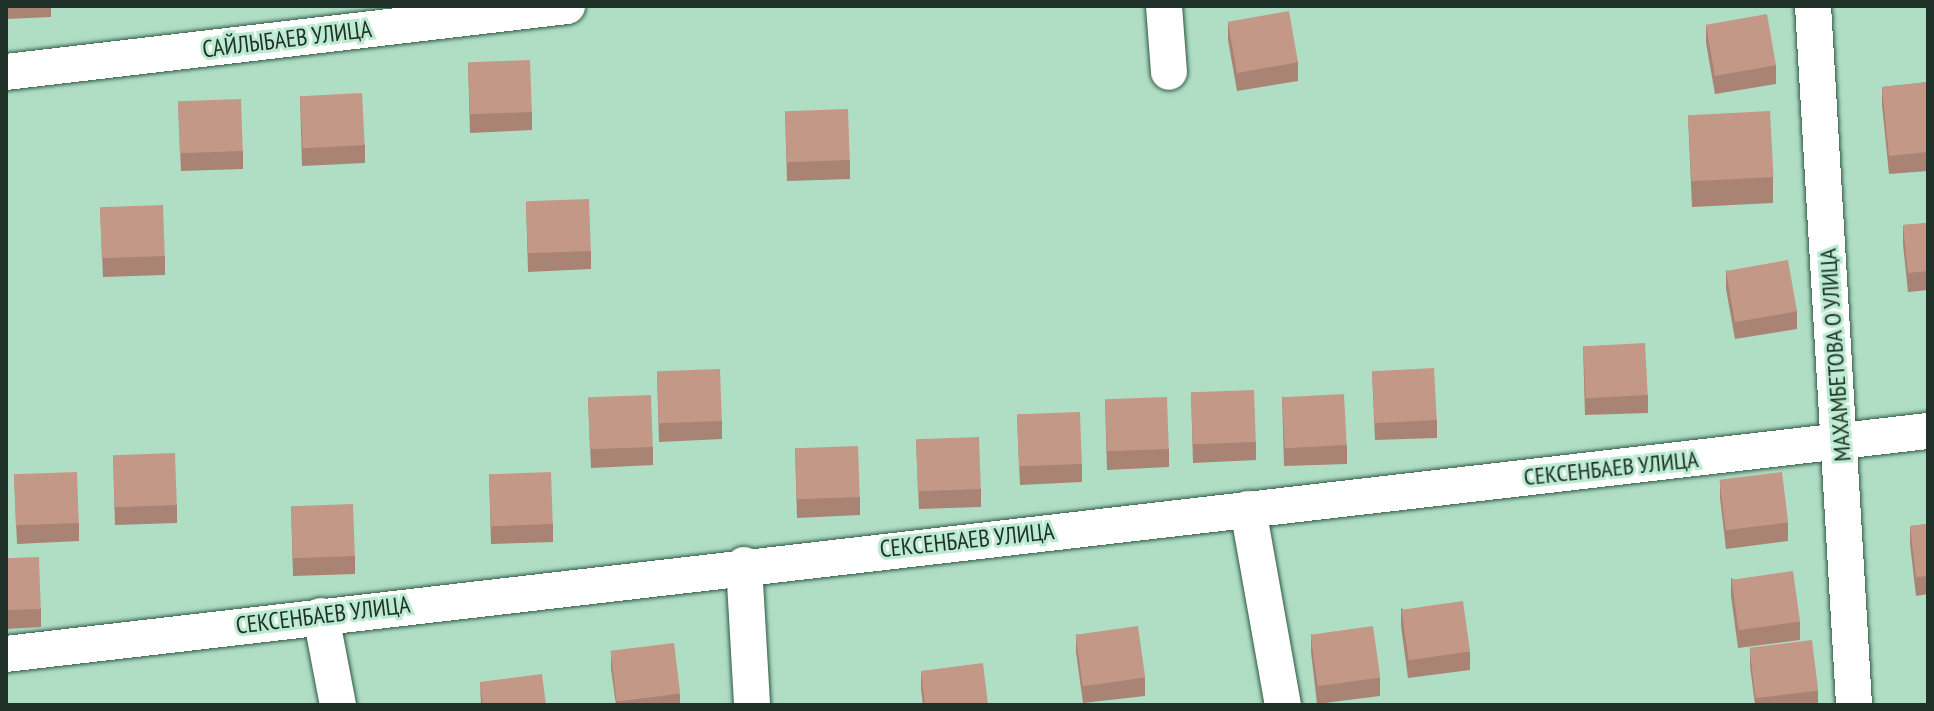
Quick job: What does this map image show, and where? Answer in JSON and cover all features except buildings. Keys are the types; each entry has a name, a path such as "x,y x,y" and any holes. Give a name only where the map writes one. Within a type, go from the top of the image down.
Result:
{"street":[{"name":"САЙЛЫБАЕВ УЛИЦА","path":"6,72 567,6"},
{"path":"1164,6 1169,72"},
{"name":"МАХАМБЕТОВА О УЛИЦА","path":"1813,6 1841,442 1854,705"},
{"name":"СЕКСЕНБАЕВ УЛИЦА","path":"6,654 744,565 1928,431"},
{"path":"1248,509 1283,705"},
{"path":"744,565 752,705"},
{"path":"321,616 338,705"}]}
